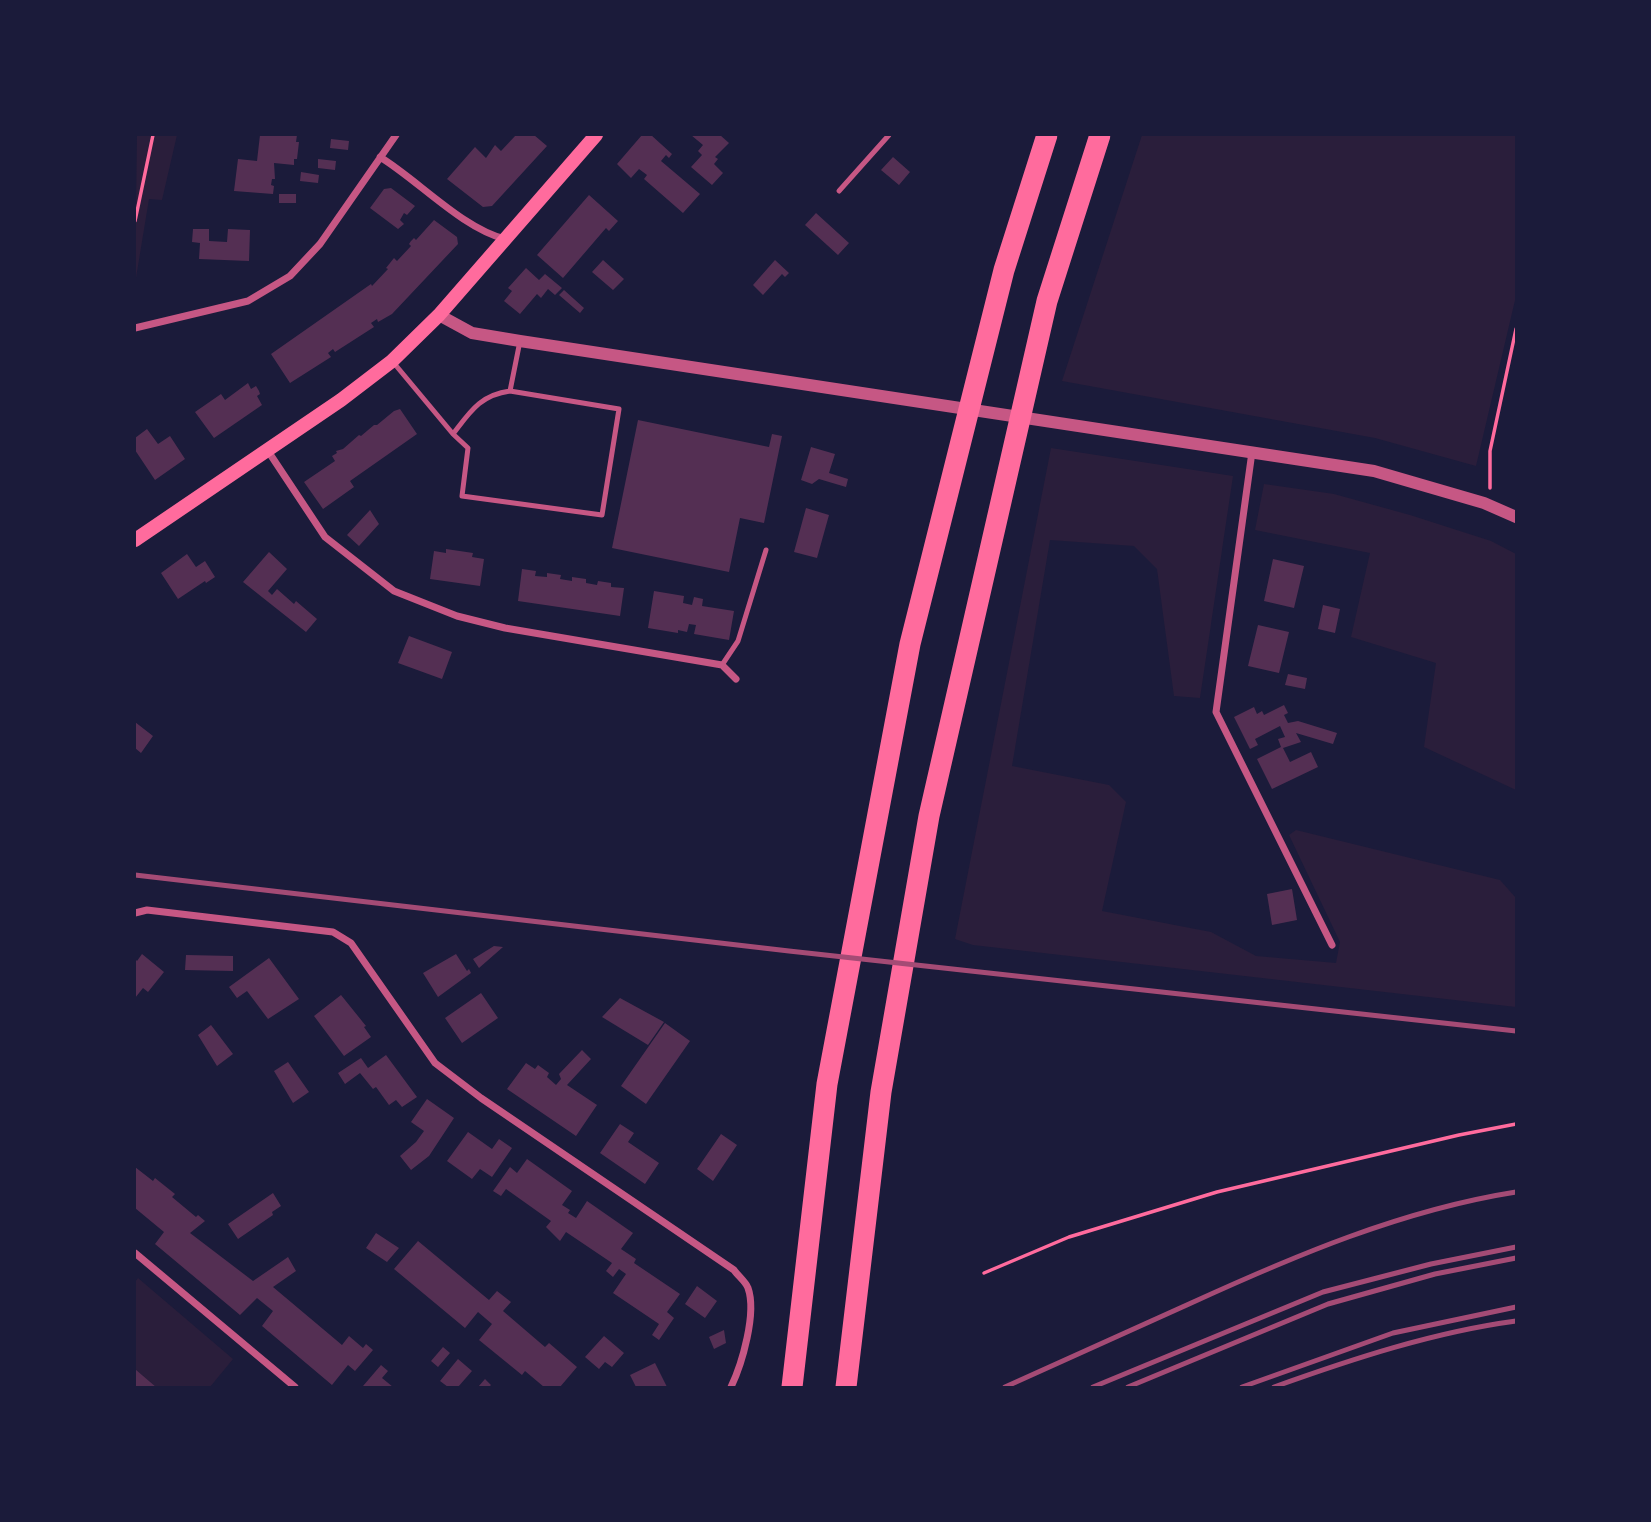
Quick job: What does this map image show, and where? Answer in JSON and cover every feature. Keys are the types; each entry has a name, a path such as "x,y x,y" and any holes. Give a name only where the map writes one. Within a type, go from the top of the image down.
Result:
{"highway":[{"path":"792,1387 827,1084 910,645 1004,270 1047,135"},
{"path":"846,1387 881,1092 929,816 1047,302 1100,135"}],"main road":[{"path":"135,540 392,361 439,315 596,135"}],"street":[{"path":"135,328 248,301 290,276 320,244 396,135"},
{"path":"380,157 480,230 506,239"},
{"path":"439,315 472,333 1374,471 1484,503 1516,517"},
{"path":"267,450 326,537 394,591 457,616 505,628 722,665 736,679"},
{"path":"1252,452 1216,712 1332,945"},
{"path":"135,913 148,910 333,932 351,943 435,1063 481,1098 734,1270 748,1286 751,1305 742,1364 731,1387"},
{"path":"135,1253 295,1387"}],"lane":[{"path":"839,191 889,135"},
{"path":"510,391 520,341"},
{"path":"392,361 453,435 468,448 462,496 601,515 619,409 510,391 494,393 472,410 453,435"},
{"path":"722,665 738,641 766,550"}],"path":[{"path":"135,221 153,135"},
{"path":"1484,503 1492,485 1490,451 1516,328"},
{"path":"984,1273 1069,1237 1217,1192 1516,1124"}],"shaded area":[{"path":"137,135 177,135 162,200 149,199 135,284"},
{"path":"1142,135 1516,135 1516,296 1476,466 1375,438 1062,381"},
{"path":"1051,448 1233,476 1200,698 1174,696 1157,569 1134,546 1050,540 1012,766 1109,785 1126,802 1102,911 1211,932 1256,956 1336,963 1340,942 1289,835 1296,830 1500,880 1516,898 1516,1007 973,945 955,939"},
{"path":"1264,484 1334,494 1410,515 1491,541 1516,554 1516,790 1424,747 1436,663 1351,637 1370,553 1255,530"},
{"path":"138,1278 233,1359 210,1387 156,1387 135,1369 135,1282"}],"building":[{"path":"260,135 297,135 297,159 294,159 294,165 274,163 275,179 272,179 271,185 274,186 273,194 234,191 238,159 257,161"},
{"path":"516,135 534,135 547,146 492,206 483,207 447,179 475,147 486,158 495,145 501,151"},
{"path":"642,135 651,135 672,154 669,158 666,155 661,161 700,194 683,213 644,179 647,175 639,169 631,178 617,164"},
{"path":"691,135 720,135 729,143 715,157 718,159 714,164 723,173 712,185 691,167 702,155 698,151 703,145"},
{"path":"331,139 349,141 348,150 330,148"},
{"path":"893,157 910,172 899,185 881,170"},
{"path":"318,159 336,161 335,170 318,168"},
{"path":"301,172 319,175 318,183 300,181"},
{"path":"391,188 415,206 407,215 404,213 400,220 404,224 398,229 370,208 384,189"},
{"path":"279,194 296,194 296,203 279,203"},
{"path":"589,195 618,221 609,231 606,228 563,278 537,255"},
{"path":"816,213 849,243 838,255 805,225"},
{"path":"434,220 457,237 458,244 392,314 371,323 374,327 335,352 333,349 328,353 331,357 290,383 271,354 371,284 372,286 394,258 397,261 411,246 411,241 414,238 416,240"},
{"path":"193,229 209,229 209,241 227,242 228,229 250,230 249,261 199,259 200,243 192,242"},
{"path":"603,260 624,279 613,290 592,272"},
{"path":"775,260 789,273 785,277 782,274 763,295 753,285"},
{"path":"526,268 539,280 545,274 562,288 555,295 548,289 541,298 537,294 520,314 504,301 512,291 508,288"},
{"path":"564,290 584,308 580,313 559,295"},
{"path":"248,383 251,389 256,386 262,405 214,438 195,412 221,394 225,400"},
{"path":"400,409 417,434 350,481 354,487 323,509 304,482 335,461 332,456 336,451 343,449 359,435"},
{"path":"638,420 769,447 772,434 782,436 764,523 740,518 729,572 612,548"},
{"path":"147,429 158,444 170,436 185,459 155,480 135,450 135,438"},
{"path":"811,447 835,454 829,473 848,479 846,487 819,479 812,484 801,480"},
{"path":"806,508 829,515 817,558 794,552"},
{"path":"370,510 379,524 359,546 347,535"},
{"path":"446,549 473,553 472,557 484,559 480,586 430,579 434,551 446,553"},
{"path":"269,552 287,569 268,591 272,595 277,589 317,619 306,632 243,582"},
{"path":"187,554 196,567 205,561 215,577 178,599 161,573"},
{"path":"1273,559 1304,566 1294,608 1264,601"},
{"path":"522,569 536,571 535,576 547,577 547,573 561,575 560,579 572,581 572,577 586,579 586,583 597,585 598,581 611,583 611,587 624,588 620,616 518,601"},
{"path":"654,591 684,596 683,603 692,605 694,597 703,599 702,606 734,611 729,640 694,634 696,625 689,624 687,632 678,630 678,633 648,628"},
{"path":"1323,605 1340,609 1335,633 1318,629"},
{"path":"1258,625 1289,632 1279,673 1248,666"},
{"path":"409,636 452,652 442,679 398,663"},
{"path":"1288,674 1307,678 1305,689 1285,685"},
{"path":"1284,705 1288,713 1284,715 1288,723 1298,721 1337,733 1333,744 1296,733 1301,742 1283,748 1290,762 1311,752 1318,767 1272,789 1257,759 1281,747 1278,739 1285,737 1280,726 1255,739 1258,745 1250,749 1234,717 1254,707 1257,714 1262,711 1264,715"},
{"path":"135,722 153,736 141,753 135,748"},
{"path":"1292,889 1297,920 1272,925 1267,894"},
{"path":"494,946 503,947 479,968 473,959"},
{"path":"142,954 164,972 148,992 143,988 135,998 135,959 137,961"},
{"path":"456,954 471,973 438,997 423,973"},
{"path":"186,955 233,956 233,971 185,970"},
{"path":"269,958 299,999 268,1019 247,991 237,998 229,987"},
{"path":"481,993 498,1018 462,1043 445,1018"},
{"path":"341,995 366,1026 364,1027 371,1037 344,1056 314,1016"},
{"path":"620,998 664,1022 648,1045 602,1017"},
{"path":"665,1023 690,1041 646,1104 621,1086"},
{"path":"211,1025 233,1054 217,1066 198,1035"},
{"path":"582,1050 591,1059 567,1085 597,1105 576,1136 507,1089 526,1063 535,1069 538,1065 549,1073 547,1077 556,1085 561,1079 559,1074"},
{"path":"386,1055 417,1097 402,1107 396,1100 389,1105 376,1087 373,1089 360,1073 345,1084 338,1073 361,1058 368,1068"},
{"path":"288,1062 309,1092 293,1103 274,1071"},
{"path":"427,1099 454,1118 429,1156 411,1170 400,1156 424,1131 411,1122"},
{"path":"620,1124 634,1133 628,1142 659,1163 645,1184 600,1153"},
{"path":"468,1132 492,1149 499,1139 512,1148 492,1177 480,1169 472,1179 447,1161"},
{"path":"721,1134 737,1145 713,1181 697,1169"},
{"path":"527,1159 572,1191 562,1205 570,1210 568,1213 576,1218 587,1201 633,1233 621,1249 636,1259 634,1263 680,1294 667,1312 674,1318 659,1340 652,1335 659,1324 613,1293 626,1274 619,1269 613,1277 606,1271 612,1263 566,1232 560,1241 546,1227 551,1221 506,1189 501,1196 493,1191 510,1167 517,1173"},
{"path":"135,1167 153,1181 155,1178 175,1194 172,1197 205,1221 190,1233 253,1281 288,1257 296,1271 273,1287 342,1345 349,1336 363,1348 366,1344 373,1350 355,1371 348,1365 332,1385 262,1326 273,1311 257,1298 240,1315 155,1244 164,1232 135,1208"},
{"path":"273,1193 281,1206 272,1212 273,1215 238,1239 228,1224"},
{"path":"376,1233 399,1248 387,1262 366,1248"},
{"path":"418,1241 489,1300 497,1291 511,1302 503,1311 545,1347 549,1343 577,1367 560,1387 544,1387 525,1371 522,1375 479,1340 492,1324 478,1312 465,1328 394,1269"},
{"path":"697,1286 717,1301 705,1318 685,1304"},
{"path":"724,1330 726,1343 714,1349 709,1337"},
{"path":"604,1336 624,1353 612,1367 605,1362 599,1369 585,1357"},
{"path":"443,1347 450,1353 438,1367 431,1361"},
{"path":"458,1359 472,1371 458,1387 448,1387 440,1381"},
{"path":"655,1363 667,1387 636,1387 630,1375"},
{"path":"381,1365 388,1371 382,1378 393,1387 363,1386"},
{"path":"135,1369 156,1387 135,1387"},
{"path":"485,1379 491,1385 478,1387"}],"railway":[{"path":"135,875 789,951 1516,1031"},
{"path":"1005,1387 1309,1252 1432,1210 1516,1192"},
{"path":"1093,1387 1323,1292 1431,1264 1516,1247"},
{"path":"1128,1387 1328,1304 1435,1274 1516,1258"},
{"path":"1242,1387 1393,1333 1516,1307"},
{"path":"1274,1387 1394,1348 1455,1332 1516,1321"}]}
